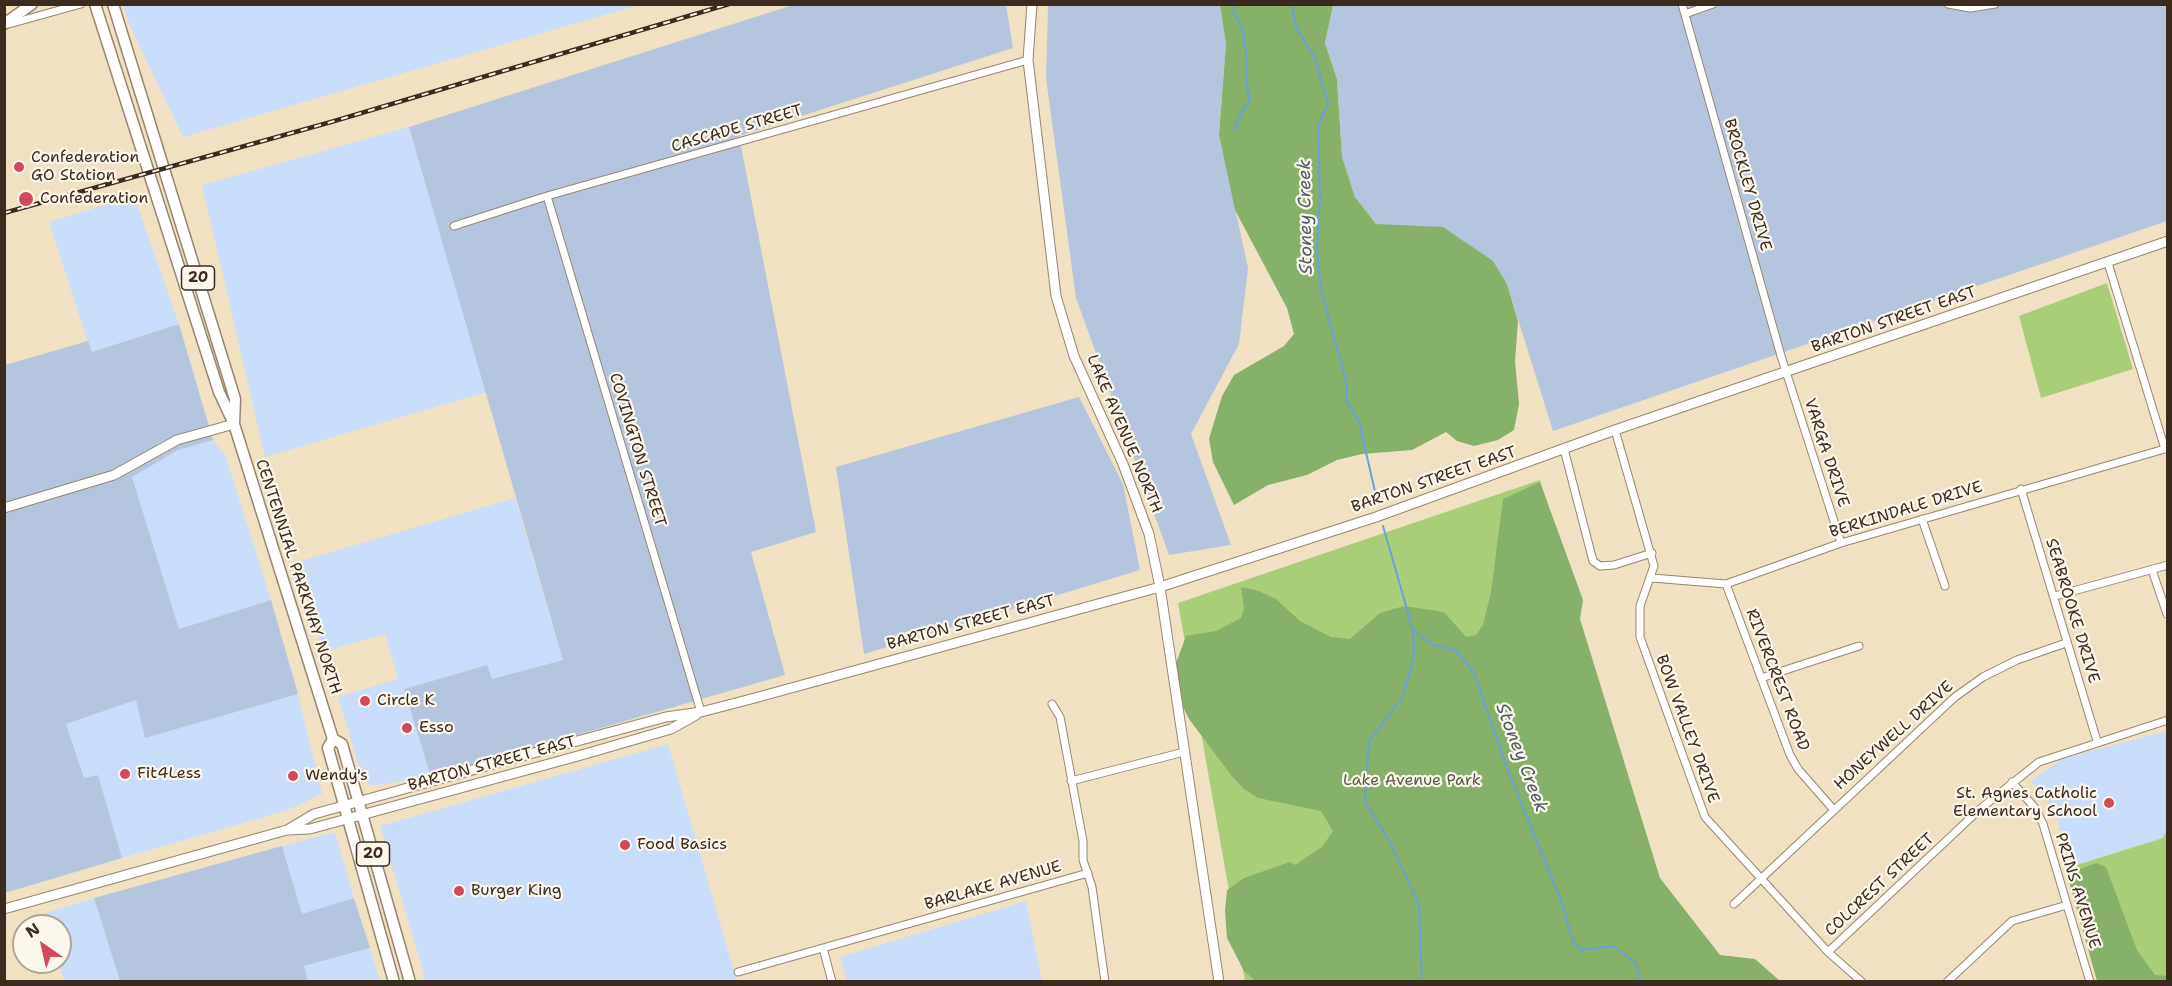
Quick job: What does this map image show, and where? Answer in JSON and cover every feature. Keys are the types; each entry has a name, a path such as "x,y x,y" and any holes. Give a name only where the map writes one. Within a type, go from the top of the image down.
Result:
{"main road":[{"path":"4,25 32,4"},
{"name":"CENTENNIAL PARKWAY NORTH","path":"95,4 219,392 234,424 333,739 342,744 410,981"},
{"name":"CENTENNIAL PARKWAY NORTH","path":"112,4 235,399 234,424"},
{"name":"LAKE AVENUE NORTH","path":"1032,4 1028,60 1057,300 1074,356 1123,464 1145,520 1160,587 1219,981"},
{"name":"BARTON STREET EAST","path":"4,909 286,830 314,814 358,801 666,717 701,712 1160,587 1376,517 1615,430 2168,241"},
{"path":"4,508 114,475 177,440 234,424"},
{"name":"BARTON STREET EAST","path":"286,830 310,830 671,729 701,712"},
{"name":"CENTENNIAL PARKWAY NORTH","path":"333,739 328,748 394,981"},
{"path":"470,771 474,785"}],"street":[{"path":"4,25 81,4"},
{"name":"BROCKLEY DRIVE","path":"1683,4 1786,372"},
{"path":"1685,14 1713,4"},
{"path":"1948,4 1970,8 1995,4"},
{"name":"CASCADE STREET","path":"454,226 547,196 1028,60"},
{"name":"COVINGTON STREET","path":"547,196 701,712"},
{"path":"2108,263 2167,448"},
{"name":"VARGA DRIVE","path":"1786,372 1841,543"},
{"name":"BOW VALLEY DRIVE","path":"1615,430 1652,553 1652,578 1640,606 1640,637 1705,818 1828,952 1862,981"},
{"name":"BERKINDALE DRIVE","path":"1652,578 1726,584 1841,543 2167,448"},
{"path":"1564,449 1593,561 1600,566 1614,565 1652,553"},
{"name":"SEABROOKE DRIVE","path":"2020,489 2055,596 2066,642 2097,741"},
{"path":"1922,519 1945,586"},
{"path":"2055,596 2168,565"},
{"path":"2152,570 2167,614"},
{"name":"RIVERCREST ROAD","path":"1726,584 1790,754 1798,769 1833,809"},
{"name":"HONEYWELL DRIVE","path":"1734,904 1955,697 1983,677 2017,660 2066,642"},
{"path":"1761,678 1859,646"},
{"name":"BARLAKE AVENUE","path":"738,972 1088,873 1083,860 1083,842 1060,717 1052,704"},
{"name":"COLCREST STREET","path":"1828,952 2012,782 2039,762 2097,741 2168,720"},
{"path":"1071,782 1184,752"},
{"name":"PRINS AVENUE","path":"2012,782 2035,808 2043,824 2090,981"},
{"path":"1088,873 1095,902 1105,981"},
{"path":"1947,981 2012,921 2035,912 2067,905"},
{"path":"823,948 832,981"}],"shaded area":[{"path":"123,4 639,5 183,137 131,28"},
{"path":"1220,4 1226,44 1219,135 1248,268 1239,344 1191,434 1231,545 1169,555 1076,298 1046,78 1048,5"},
{"path":"1333,4 2167,5 2167,221 1553,431 1507,284 1402,227 1376,224 1355,197 1342,157 1337,79 1325,43"},
{"path":"793,5 1006,5 1013,48 739,136 816,532 751,552 785,675 431,777 404,689 487,665 492,679 563,660 409,127"},
{"path":"409,127 487,392 265,457 202,185"},
{"path":"134,196 179,324 91,352 49,222"},
{"path":"179,324 213,440 178,450 132,477 179,629 271,600 298,694 145,738 136,700 66,724 84,778 98,775 122,858 5,893 5,365 88,341 92,352"},
{"path":"1079,397 1123,484 1140,570 864,654 836,467"},
{"path":"213,440 226,457 271,600 179,629 132,477 178,450"},
{"path":"515,498 563,660 492,679 486,665 404,689 431,777 371,786 363,779 338,697 398,679 385,634 323,652 297,562"},
{"path":"298,694 322,794 288,810 122,858 98,775 84,778 66,724 136,700 146,737"},
{"name":"St. Agnes Catholic Elementary School","path":"2167,731 2168,829 2163,838 2070,867 2055,810 2031,781 2064,758"},
{"path":"668,744 737,981 426,981 380,826"},
{"path":"330,833 336,835 354,898 302,915 282,846"},
{"path":"282,846 302,914 354,898 370,948 304,966 308,981 120,981 94,898"},
{"path":"94,898 120,981 64,981 62,974 72,974 72,914 43,914"},
{"path":"1026,901 1042,981 847,981 840,957"},
{"path":"370,948 380,981 308,981 303,966"}],"green space":[{"path":"1220,5 1333,5 1325,43 1337,79 1342,157 1355,197 1376,224 1443,227 1493,261 1507,284 1518,321 1515,361 1519,404 1514,430 1498,440 1474,446 1457,441 1446,432 1412,450 1362,454 1337,460 1307,475 1268,485 1234,505 1213,462 1209,439 1222,396 1234,375 1284,346 1294,334 1287,308 1235,210 1219,135 1226,44"},
{"path":"2107,283 2133,369 2041,398 2019,316"},
{"name":"Lake Avenue Park","path":"1540,480 1640,857 1701,941 1752,981 1245,981 1178,603"},
{"name":"Lake Avenue Park","path":"1540,482 1583,600 1580,619 1660,878 1720,955 1755,959 1780,981 1256,981 1244,971 1227,938 1225,911 1227,890 1244,878 1290,862 1295,865 1322,847 1333,831 1321,811 1258,798 1244,789 1231,775 1189,719 1177,695 1174,669 1186,636 1216,631 1241,618 1244,609 1241,587 1259,591 1276,599 1300,621 1331,637 1350,639 1380,613 1404,606 1444,612 1466,637 1476,635 1483,625 1491,592 1503,499"},
{"path":"2167,829 2167,981 2104,981 2070,867 2163,838"},
{"path":"2096,863 2106,867 2137,950 2155,975 2167,976 2167,981 2097,981 2067,874"}],"waterway":[{"path":"1233,4 1234,12 1242,27 1246,51 1249,102 1243,109 1234,130"},
{"name":"Stoney Creek","path":"1292,4 1296,28 1314,56 1328,103 1318,127 1320,194 1317,251 1321,291 1347,384 1346,400 1359,422 1377,500"},
{"path":"1383,526 1413,630 1414,657 1402,698 1369,741 1365,801 1392,846 1419,905 1422,982"},
{"name":"Stoney Creek","path":"1413,630 1433,645 1455,650 1473,671 1507,768 1560,898 1573,941 1581,950 1614,946 1636,964 1641,982"}],"railway":[{"path":"4,213 331,122 729,4"}],"place":[{"name":"Confederation GO Station","path":"19,167"},
{"name":"Confederation","path":"26,199"},
{"name":"Circle K","path":"365,701"},
{"name":"Esso","path":"407,728"},
{"name":"Fit4Less","path":"125,774"},
{"name":"Wendy's","path":"293,776"},
{"name":"St. Agnes Catholic Elementary School","path":"2109,803"},
{"name":"Food Basics","path":"625,845"},
{"name":"Burger King","path":"459,891"}]}
